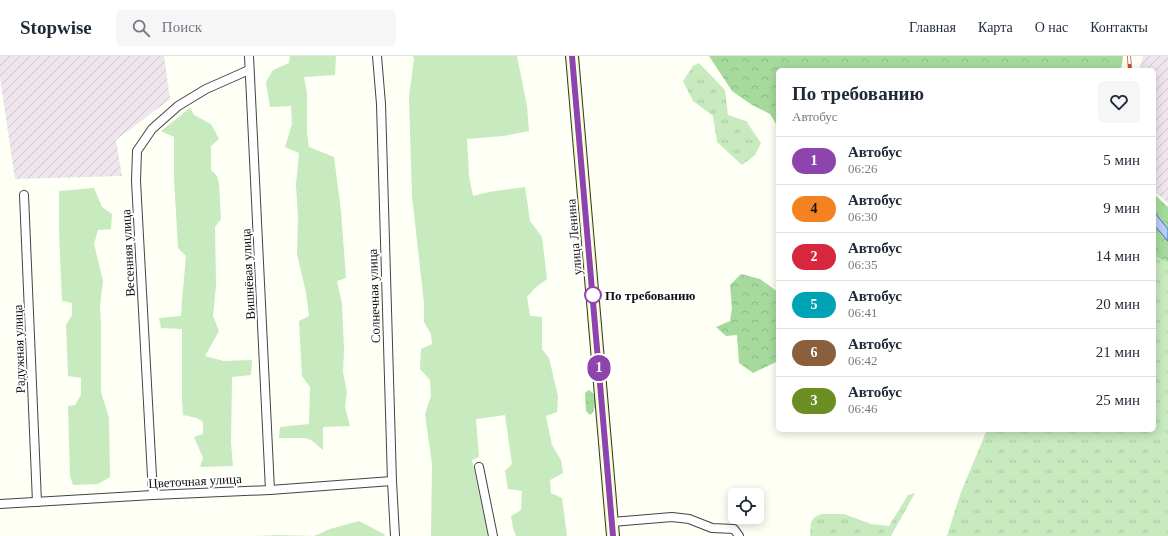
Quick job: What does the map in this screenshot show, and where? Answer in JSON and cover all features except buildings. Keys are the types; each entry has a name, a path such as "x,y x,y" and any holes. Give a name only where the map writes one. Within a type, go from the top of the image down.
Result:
{"street":[{"name":"Вишнёвая улица","path":"249,56 270,490"},
{"name":"Солнечная улица","path":"377,56 381,104 392,481 395,536"},
{"name":"улица Ленина","path":"572,56 613,536"},
{"name":"Весенняя улица","path":"153,495 136,181 137,151 152,129 178,106 206,88 249,70"},
{"name":"Радужная улица","path":"24,195 37,502"},
{"path":"479,467 493,536"},
{"name":"Цветочная улица","path":"0,504 270,490 392,481"},
{"path":"612,522 672,517 689,519 712,528 734,529 739,536"}],"shaded area":[{"path":"0,56 164,56 170,99 116,140 122,176 15,179 0,78"},
{"path":"1143,56 1168,56 1168,203 1156,193 1156,68 1140,68"}],"green space":[{"path":"290,56 336,56 335,75 304,77 307,93 307,133 309,147 334,157 341,211 346,278 337,281 342,304 344,350 343,372 347,392 345,407 350,426 323,427 323,450 311,440 305,438 279,438 280,427 309,424 310,387 302,376 299,321 309,316 306,293 297,254 298,217 296,185 299,153 285,147 292,124 291,106 270,107 266,82 273,70 289,63"},
{"path":"413,56 517,56 527,106 529,131 503,136 467,139 469,176 473,196 489,192 525,187 530,221 542,237 547,279 535,288 527,297 530,316 542,317 542,349 549,358 558,396 557,412 546,416 552,445 561,460 563,473 550,480 551,493 562,498 567,536 516,536 511,516 521,510 522,491 508,489 505,471 512,464 505,415 476,419 479,457 472,460 488,536 431,536 432,464 425,414 431,396 430,380 420,369 421,349 432,344 431,334 424,322 424,303 412,196 409,97 414,59"},
{"path":"709,56 1123,56 1121,68 776,68 776,124 770,114 752,105 732,91"},
{"path":"699,63 725,90 728,115 746,121 761,143 755,155 742,165 717,142 713,116 693,101 683,81 693,66"},
{"path":"190,108 194,115 211,124 219,139 211,146 211,170 217,176 219,184 221,219 215,227 216,286 213,316 219,331 205,356 224,361 252,360 251,375 232,377 231,443 233,466 200,467 203,458 194,437 203,434 203,422 197,418 183,415 182,329 161,328 159,318 181,316 186,256 178,248 174,178 174,137 161,131"},
{"path":"94,188 102,207 112,214 111,229 98,230 94,244 103,281 100,306 101,392 109,418 110,477 98,484 73,485 70,476 68,406 75,405 81,395 81,378 68,376 66,325 72,315 72,303 62,301 59,191"},
{"path":"1156,196 1168,207 1168,229 1156,214"},
{"path":"1156,227 1168,241 1168,262 1156,257"},
{"path":"1156,257 1168,262 1168,536 947,536 961,492 986,432 1156,432"},
{"path":"741,274 760,279 776,291 776,362 753,373 739,363 737,335 726,336 716,327 730,321 732,308 730,285"},
{"path":"589,390 595,398 594,410 590,415 586,411 585,393"},
{"path":"915,493 891,536 810,536 811,522 815,517 821,514 844,514 871,524 889,526 908,495"},
{"path":"359,521 384,534 385,536 314,536 330,529"},
{"path":"278,535 314,536 256,536"}],"water":[{"path":"1156,214 1168,229 1168,241 1156,227"}],"railway":[{"path":"1129,56 1130,68"}],"bus line":[{"name":"1","path":"572,56 613,536"}],"place":[{"name":"По требованию","path":"593,295"}]}
